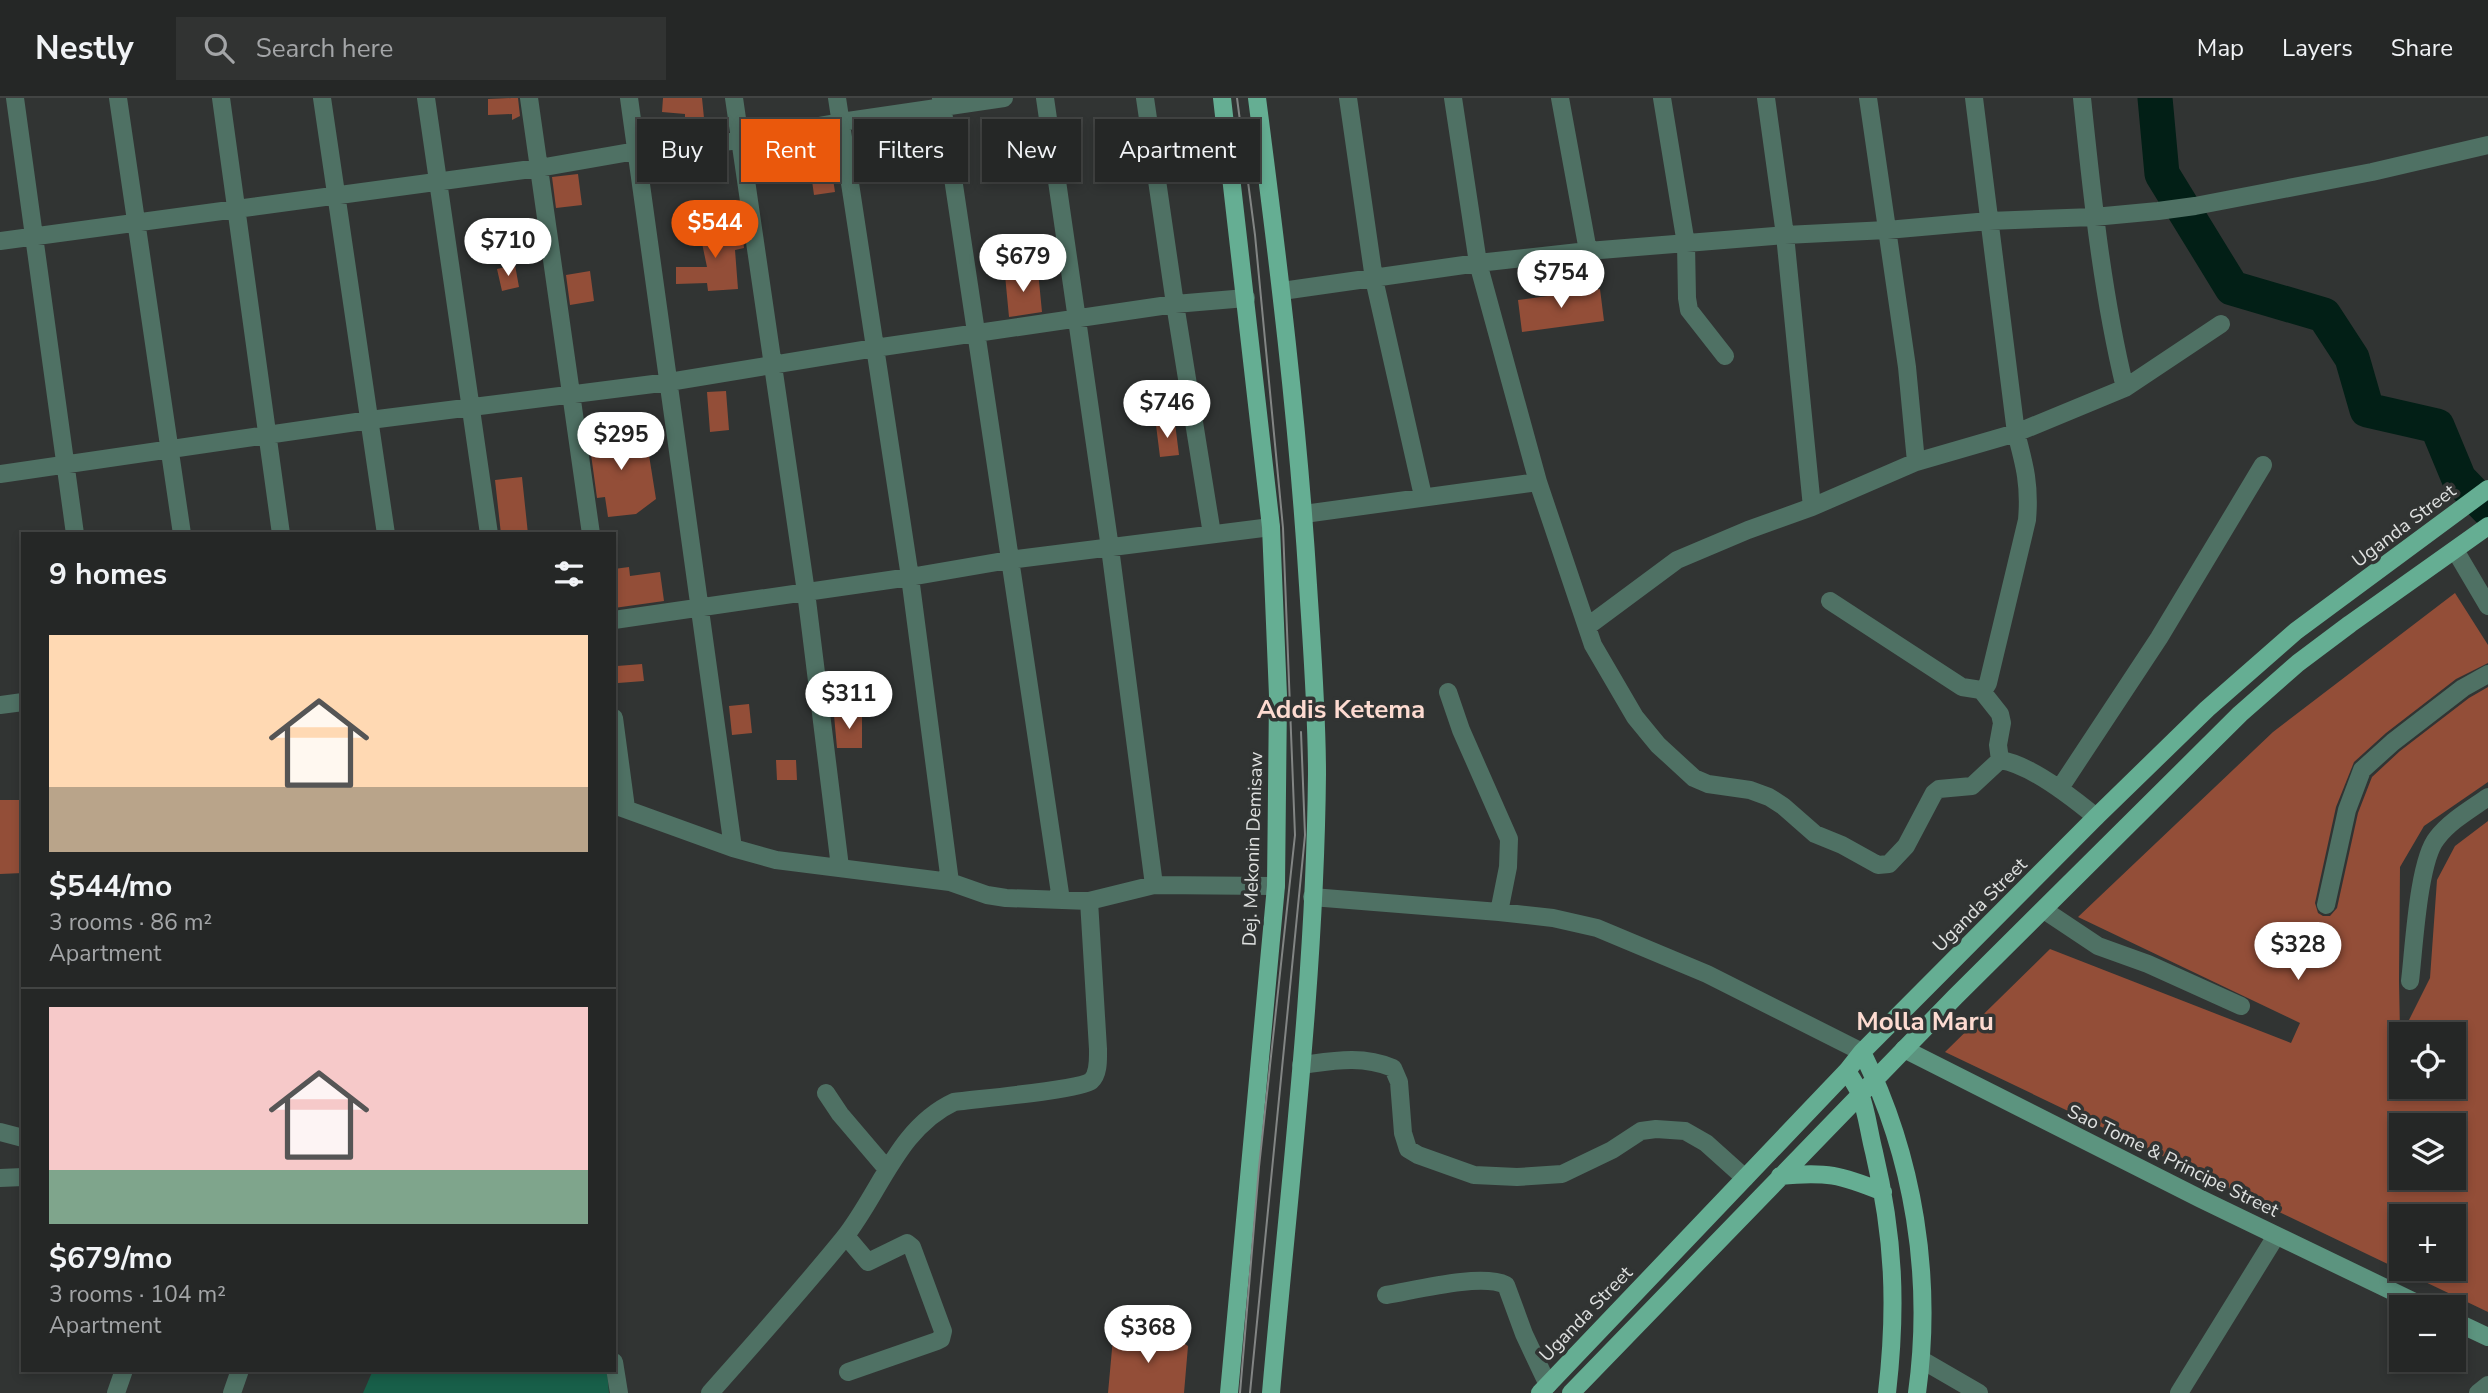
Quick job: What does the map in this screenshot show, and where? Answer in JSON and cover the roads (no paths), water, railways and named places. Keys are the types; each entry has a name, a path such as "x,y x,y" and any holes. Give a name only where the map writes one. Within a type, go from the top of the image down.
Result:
{"main road":[{"name":"Dej. Mekonin Demisaw","path":"1222,98 1271,527 1278,696 1276,886 1229,1393"},
{"path":"1257,98 1282,291 1304,514 1317,770 1301,1065 1271,1393"},
{"name":"Uganda Street","path":"1544,1389 1847,1071 1862,1052 2207,709 2296,631 2488,489"},
{"path":"1571,1393 1904,1049 2239,714 2298,663 2481,532"},
{"name":"Sao Tome & Principe Street","path":"1904,1049 2087,1143 2400,1295"},
{"path":"1862,1052 1875,1079 1906,1171 1916,1227 1923,1280 1922,1360 1917,1393"},
{"path":"1847,1071 1860,1094 1883,1192 1891,1241 1893,1285 1887,1393"},
{"path":"1780,1176 1811,1173 1845,1176 1883,1192"},
{"path":"2466,1327 2488,1337"}],"street":[{"path":"15,98 75,532"},
{"path":"118,98 182,532"},
{"path":"221,98 281,532"},
{"path":"322,98 386,532"},
{"path":"426,98 489,532"},
{"path":"529,98 590,532"},
{"path":"629,98 733,848"},
{"path":"0,241 539,167 636,151 741,140 734,98"},
{"path":"837,98 910,578 950,882"},
{"path":"841,122 942,103 1004,98"},
{"path":"1045,98 1110,548 1154,885"},
{"path":"1145,98 1212,534"},
{"path":"1348,98 1374,279 1423,496"},
{"path":"1453,98 1478,263 1538,482 1593,645 1635,717 1658,745 1694,778 1707,784 1750,790 1769,797 1815,834 1878,865 1889,863 1906,846 1934,793 1939,789 1972,786 2000,760"},
{"path":"1560,98 1588,251"},
{"path":"1662,98 1686,244 1689,310 1725,356"},
{"path":"1766,98 1785,235 1812,507"},
{"path":"1868,98 1907,367 1916,462"},
{"path":"1974,98 2016,433 2029,481 2027,520 2000,640 1988,682 1981,690"},
{"path":"2082,98 2094,216 2125,388"},
{"path":"942,103 1061,900"},
{"path":"1282,291 1478,263 1588,251 1785,235 2158,211 2372,172 2488,145"},
{"path":"747,182 806,592 840,867"},
{"path":"0,474 370,420 669,382 875,348 1175,304 1246,298"},
{"path":"1588,626 1677,560 1812,507 1916,462 2016,433 2125,388 2221,324"},
{"path":"2060,788 2159,638 2263,465"},
{"path":"1304,514 1538,482"},
{"path":"616,620 910,578 1009,560 1271,527"},
{"path":"2455,550 2488,606"},
{"path":"1830,600 1962,687 1981,690 2000,714 2000,760"},
{"path":"2326,905 2347,810 2362,770 2403,734 2463,688 2488,674"},
{"path":"1448,692 1461,730 1509,839 1508,867 1499,912"},
{"path":"0,705 21,702"},
{"path":"616,747 620,806 733,848 776,860 950,882 987,895 1006,898 1090,901 1154,885 1276,886"},
{"path":"2000,760 2010,762 2060,788 2096,817"},
{"path":"2410,981 2422,878 2435,839 2488,797"},
{"path":"1312,897 1499,912 1577,923 1619,936 1707,974 1862,1052"},
{"path":"710,1393 846,1236 886,1168 921,1125 939,1109 954,1102 1060,1089 1087,1084 1093,1079 1098,1063 1098,1049 1090,901"},
{"path":"2043,910 2098,946 2148,964 2241,1006"},
{"path":"1301,1065 1348,1058 1374,1060 1392,1068 1399,1082 1403,1133 1408,1149 1474,1175 1517,1177 1562,1174 1612,1150 1641,1131 1656,1129 1685,1131 1706,1143 1745,1178"},
{"path":"826,1093 840,1114 886,1168"},
{"path":"0,1132 21,1137"},
{"path":"0,1178 21,1177"},
{"path":"846,1236 868,1262 901,1245 907,1243 912,1247 943,1331 941,1339 937,1341 848,1372"},
{"path":"2179,1393 2276,1236"},
{"path":"1386,1295 1480,1280 1497,1281 1506,1286 1544,1389"},
{"path":"1922,1360 1979,1393"},
{"path":"116,1393 123,1372"},
{"path":"232,1393 239,1372"},
{"path":"616,1372 619,1393"},
{"path":"2478,1393 2488,1385"}],"waterway":[{"path":"2155,98 2162,174 2232,288 2324,315 2352,358 2367,410 2437,426 2459,479 2488,509"}],"tram line":[{"path":"1237,98 1255,235 1283,528 1295,835 1259,1167 1240,1393"},
{"path":"1250,1393 1305,835 1301,732"}],"district":[{"name":"Addis Ketema","path":"1341,709"},
{"name":"Molla Maru","path":"1925,1021"}]}
